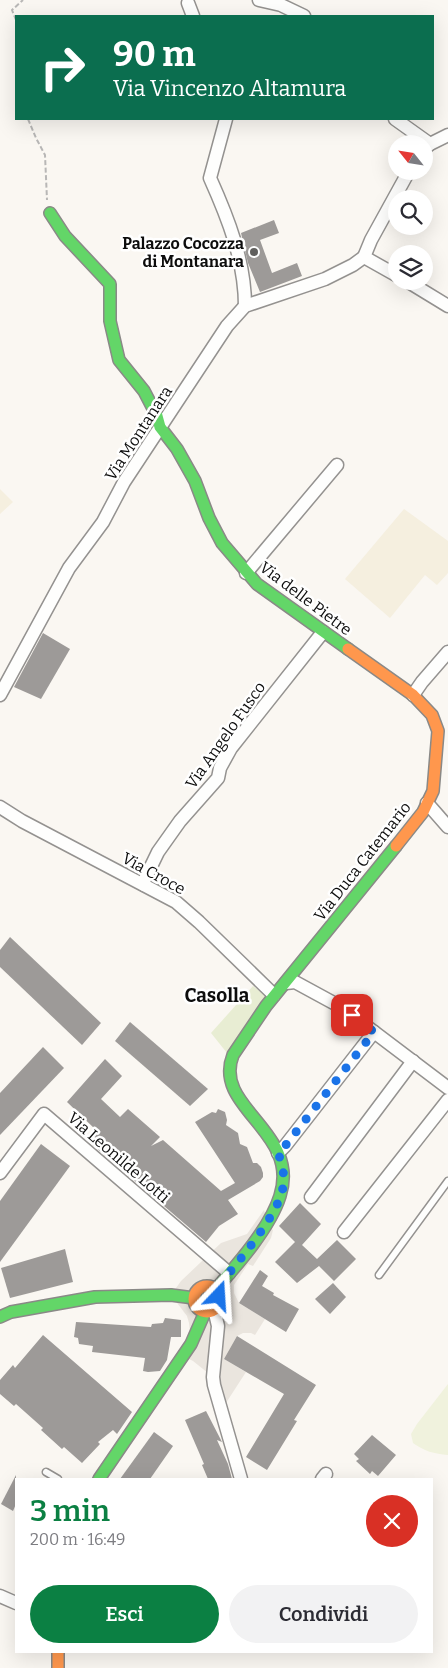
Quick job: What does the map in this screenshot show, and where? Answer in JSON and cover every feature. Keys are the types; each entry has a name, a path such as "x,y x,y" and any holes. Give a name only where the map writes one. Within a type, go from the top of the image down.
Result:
{"street":[{"path":"258,0 281,5 302,15"},
{"path":"188,1 193,15"},
{"path":"226,120 210,178 234,234 245,290 245,306"},
{"path":"396,120 414,135"},
{"path":"433,143 448,135"},
{"path":"388,270 364,257 371,240 404,180"},
{"name":"Via delle Pietre","path":"50,213 64,236 110,284 110,321 119,360 144,391 157,416 160,427 177,449 195,481 209,518 222,543 257,584 413,695"},
{"name":"Via Montanara","path":"0,695 69,568 103,522 124,482 227,326 245,306 325,278 353,266 364,257"},
{"path":"422,290 448,306"},
{"path":"246,573 337,464"},
{"name":"Via Angelo Fusco","path":"144,885 144,881 158,852 180,821 218,778 220,768 231,748 323,632"},
{"path":"413,695 448,652"},
{"name":"Via Duca Catemario","path":"215,1290 259,1235 278,1203 283,1187 282,1162 271,1138 233,1090 229,1076 230,1064 235,1052 274,995 286,984 423,812 433,791 438,731 432,715 413,695"},
{"path":"427,803 448,827"},
{"name":"Via Croce","path":"0,806 22,821 176,902 274,995"},
{"path":"286,984 295,982 333,1003 448,1088"},
{"path":"278,1153 374,1032"},
{"path":"311,1197 413,1061"},
{"path":"344,1232 448,1100"},
{"name":"Via Leonilde Lotti","path":"0,1173 44,1114 229,1273"},
{"path":"100,1478 191,1344 210,1310 219,1300 215,1290 208,1286 200,1288 194,1298 196,1306 198,1309 210,1310"},
{"path":"0,1317 11,1312 95,1297 171,1295 194,1298"},
{"path":"210,1310 218,1326 213,1377 214,1385 241,1478"},
{"path":"0,1596 15,1603"},
{"path":"58,1653 58,1668"}],"lane":[{"path":"380,1275 448,1181"},
{"path":"46,1472 56,1478"}],"path":[{"path":"15,18 12,10 22,0"},
{"path":"28,120 45,155 50,213"}],"shaded area":[{"path":"0,489 13,502 0,514"},
{"path":"404,509 448,541 448,573 437,585 425,575 390,618 345,579"},
{"path":"264,1210 270,1228 273,1230 271,1238 253,1266 248,1264 234,1285 234,1293 239,1303 265,1319 255,1335 243,1333 237,1336 224,1359 246,1372 224,1406 213,1377 193,1361 183,1356 190,1331 189,1323 187,1316 171,1295 181,1281 221,1243 247,1234"}],"green space":[{"path":"253,986 266,996 227,1053 211,1033"},
{"path":"448,1384 448,1455 434,1453 421,1448 413,1443 411,1434"}],"building":[{"name":"Palazzo Cocozza di Montanara","path":"274,220 279,233 260,240 272,273 297,263 302,276 260,292 248,263 241,233"},
{"path":"43,633 70,649 41,699 14,687"},
{"path":"10,937 101,1023 82,1045 0,967 0,950"},
{"path":"130,1022 208,1089 190,1106 115,1041"},
{"path":"43,1047 64,1068 0,1135 0,1093"},
{"path":"105,1059 122,1076 101,1099 120,1117 128,1109 160,1137 151,1146 163,1140 221,1191 235,1183 195,1122 212,1112 216,1113 218,1109 225,1112 226,1125 238,1133 240,1144 247,1147 253,1163 257,1163 261,1167 263,1177 260,1181 228,1200 238,1214 219,1226 206,1242 87,1140 96,1130 67,1102"},
{"path":"41,1144 70,1166 0,1262 0,1201"},
{"path":"300,1203 321,1224 302,1245 317,1259 337,1240 356,1259 334,1281 319,1266 297,1283 275,1262 295,1242 279,1226"},
{"path":"65,1249 73,1282 10,1298 1,1268"},
{"path":"260,1270 268,1276 262,1286 274,1293 273,1295 299,1309 286,1332 239,1303"},
{"path":"333,1283 346,1297 330,1314 315,1299"},
{"path":"165,1318 181,1320 181,1337 171,1337 167,1360 160,1371 143,1371 145,1358 92,1352 93,1346 79,1344 78,1338 74,1337 76,1322 151,1327 152,1324 163,1323"},
{"path":"43,1335 132,1412 117,1434 113,1430 98,1442 100,1444 82,1463 64,1447 62,1449 41,1430 43,1428 16,1404 14,1406 0,1394 0,1380 13,1365 15,1368"},
{"path":"237,1336 316,1385 294,1420 297,1421 267,1470 246,1457 284,1394 224,1359"},
{"path":"206,1411 222,1442 217,1440 228,1464 232,1478 208,1478 202,1465 204,1464 185,1420"},
{"path":"154,1432 173,1446 151,1478 121,1478"},
{"path":"372,1435 396,1455 378,1476 372,1471 370,1474 356,1461 359,1459 354,1454"},
{"path":"16,1475 15,1506 13,1511 1,1504"}],"traffic: fast":[{"path":"50,213 65,236 110,284 110,321 119,360 144,391 157,416 160,427 177,449 195,481 209,518 222,543 257,584 348,649"},
{"path":"215,1290 252,1246 269,1221 280,1196 283,1173 279,1154 269,1137 244,1106 234,1090 230,1074 233,1055 266,1006 396,846"},
{"path":"0,1317 11,1312 95,1297 171,1295 194,1298"},
{"path":"100,1478 191,1344 205,1312"}],"traffic: slow":[{"path":"348,649 413,695 432,715 438,731 433,791 423,812 396,846"},
{"path":"207,1286 216,1290 220,1299 216,1308 207,1312 198,1308 194,1299 198,1290 207,1286"},
{"path":"58,1653 58,1668"}],"place":[{"name":"Palazzo Cocozza di Montanara","path":"254,252"}],"district":[{"name":"Casolla","path":"217,995"}],"route":[{"path":"219,1296 215,1290 259,1235 278,1203 283,1187 282,1162 278,1153 374,1032 352,1015"}]}
